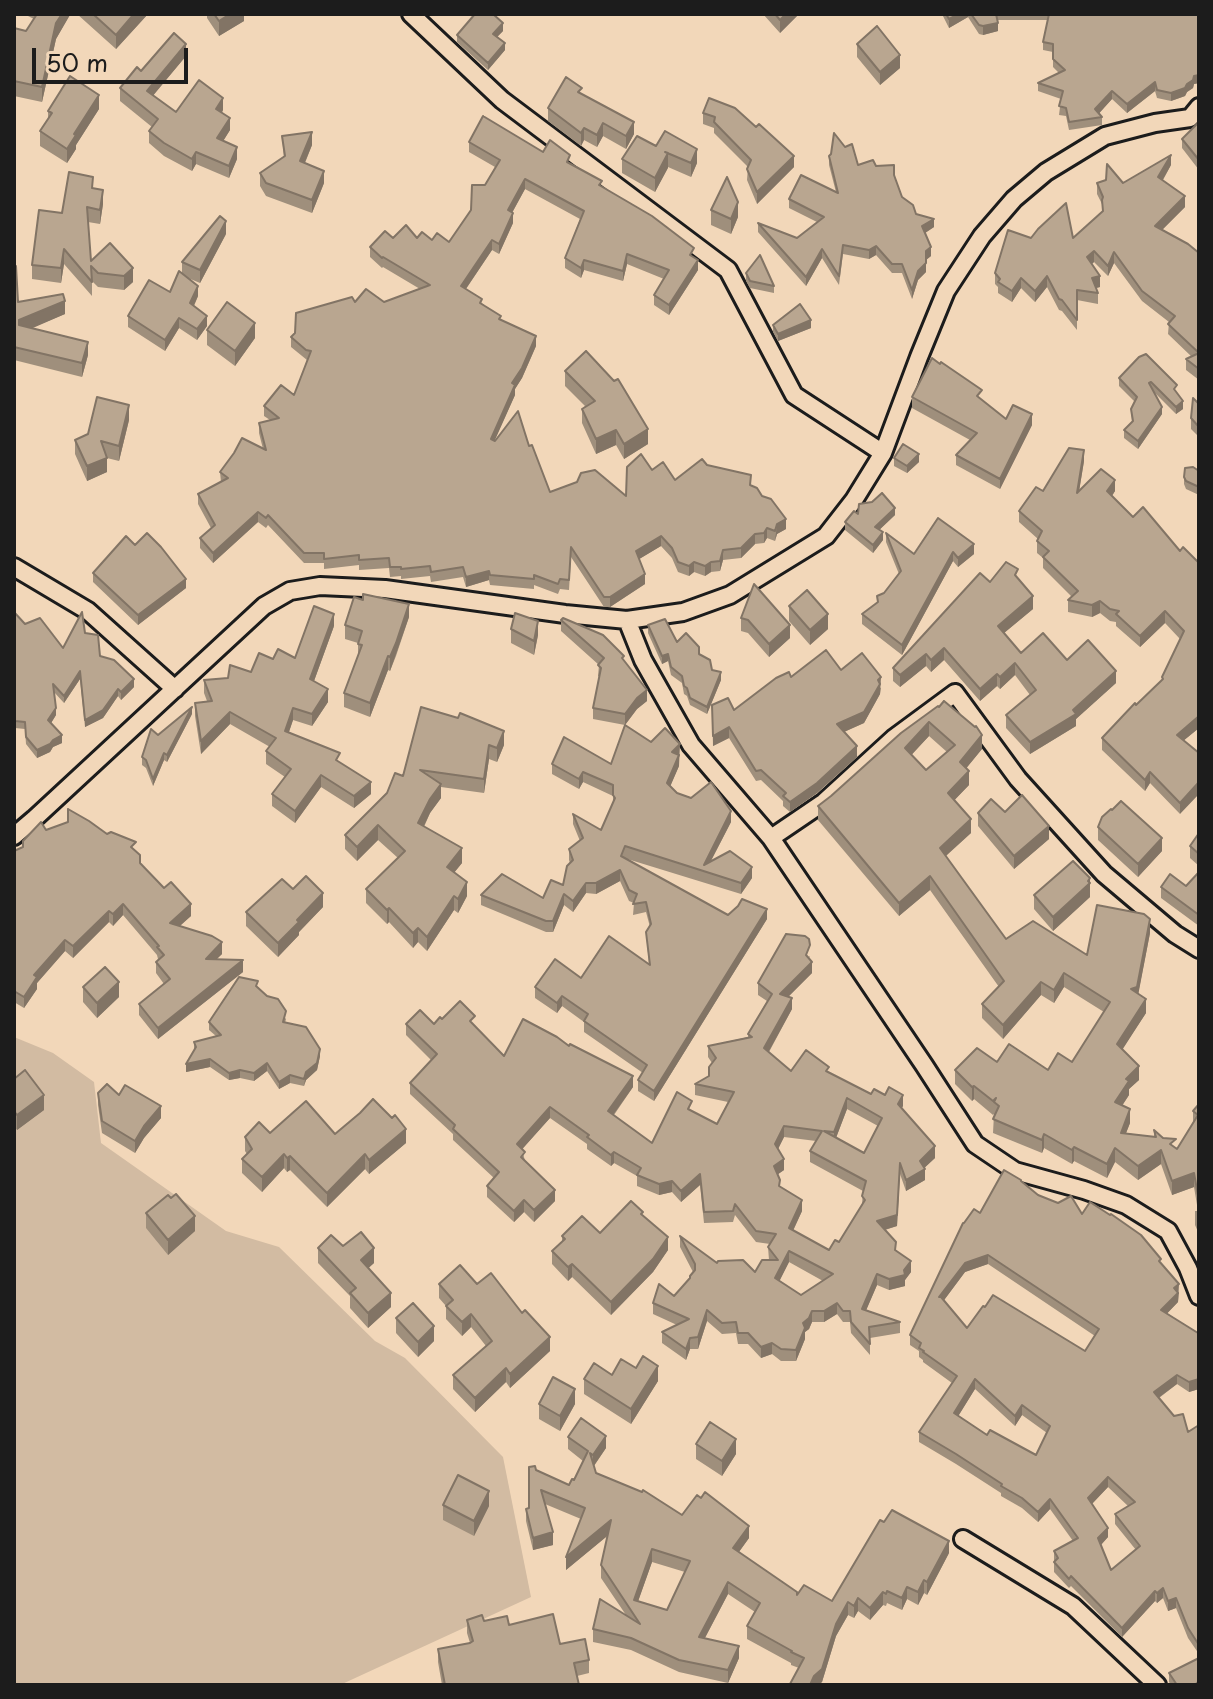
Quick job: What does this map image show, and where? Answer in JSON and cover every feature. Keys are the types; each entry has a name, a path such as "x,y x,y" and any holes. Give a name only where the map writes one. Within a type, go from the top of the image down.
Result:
{"street":[{"path":"411,14 502,100 728,270 794,395 883,453"},
{"path":"14,836 264,606 290,591 320,586 400,591 627,620 683,612 730,595 826,536 854,500 883,453 946,291 982,236 1014,199 1046,172 1105,136 1190,118 1199,107"},
{"path":"14,567 88,611 175,689"},
{"path":"627,620 643,660 691,745 771,838 975,1144 1015,1171 1126,1205 1168,1231 1199,1296"},
{"path":"771,838 824,802 894,738 955,693 1018,779 1104,874 1175,934 1199,949"},
{"path":"963,1539 1073,1606 1157,1685"}],"shaded area":[{"path":"14,1037 53,1053 94,1082 101,1143 226,1231 279,1247 375,1341 405,1358 503,1457 531,1597 340,1685 14,1685"}],"building":[{"path":"37,14 62,14 56,23 42,87 14,81 14,28 26,31"},
{"path":"93,14 134,14 116,35"},
{"path":"214,14 230,14 219,21"},
{"path":"475,14 493,14 503,23 493,34 505,43 488,63 457,35"},
{"path":"971,14 996,14 998,23 979,25"},
{"path":"1049,14 1199,14 1199,75 1194,76 1185,88 1171,93 1157,90 1155,82 1127,104 1112,91 1095,109 1102,117 1069,122 1066,108 1059,106 1063,91 1038,83 1065,70 1053,59 1053,44 1043,42"},
{"path":"877,26 900,55 880,72 857,44"},
{"path":"174,33 186,44 147,91 176,112 199,80 223,98 216,109 230,118 217,138 237,147 229,166 196,152 192,159 164,143 149,131 158,119 120,88 137,67 141,71"},
{"path":"70,76 99,95 67,149 40,131 52,113 48,111"},
{"path":"566,77 582,88 578,92 634,122 626,136 603,123 597,135 584,128 581,133 548,108"},
{"path":"709,98 735,108 756,127 759,124 794,156 757,192 747,169 751,160 714,122 715,117 703,113"},
{"path":"483,116 543,152 550,140 570,155 567,162 602,181 599,185 652,216 694,248 690,255 698,260 669,305 654,295 669,270 627,254 623,271 584,260 581,268 565,258 584,211 525,179 508,210 513,213 499,244 492,240 461,286 482,299 480,303 501,316 499,319 536,336 512,383 515,385 491,439 495,441 518,411 529,446 532,445 550,492 577,482 581,473 595,470 626,496 627,467 641,454 652,470 663,462 675,480 702,459 707,465 751,475 750,485 757,488 762,496 771,499 786,519 777,524 775,531 767,528 764,533 755,534 741,548 723,550 720,561 705,566 678,562 672,548 661,536 636,551 645,574 610,597 604,597 571,547 569,580 560,579 558,584 534,575 534,579 490,575 489,571 466,577 463,567 431,572 430,566 390,567 389,558 359,560 359,555 324,559 324,553 304,553 268,515 266,518 258,512 213,553 200,538 215,525 198,494 228,478 220,472 242,438 266,450 259,423 279,418 264,406 281,385 294,395 311,351 291,337 295,333 296,313 352,297 355,302 366,289 384,302 430,285 382,258 370,247 385,231 393,238 406,225 417,238 422,232 432,240 437,233 449,242 471,210 472,185 485,185 500,160 469,142"},
{"path":"1199,123 1199,160 1182,139"},
{"path":"665,131 697,149 691,163 668,153 655,178 622,159 637,136 656,146"},
{"path":"312,132 300,161 324,171 312,200 266,183 260,173 285,156 282,136"},
{"path":"834,133 845,147 852,144 858,165 873,160 876,166 894,165 894,175 902,197 913,205 916,214 934,219 922,226 931,247 926,251 926,263 918,271 912,290 902,264 892,264 876,246 869,250 843,245 839,276 822,249 806,277 758,223 797,238 824,217 789,199 801,175 838,193 829,156"},
{"path":"1171,155 1158,177 1185,196 1155,226 1199,253 1199,353 1168,324 1175,316 1142,291 1114,252 1108,266 1094,251 1087,257 1100,276 1092,278 1098,293 1077,290 1077,320 1059,299 1047,276 1035,291 1021,278 1012,291 998,282 1000,279 995,273 1008,230 1031,238 1066,203 1073,238 1103,211 1103,197 1097,183 1106,180 1107,164 1123,183"},
{"path":"69,172 93,177 92,188 103,190 100,210 87,207 91,261 110,243 133,268 124,276 98,273 91,266 92,282 64,249 61,268 32,265 39,210 62,213"},
{"path":"727,177 738,202 731,219 711,210"},
{"path":"220,216 226,221 200,270 182,262"},
{"path":"760,255 774,286 750,281 746,273"},
{"path":"14,266 18,302 63,294 65,301 19,320 19,325 88,342 82,363 14,347"},
{"path":"179,271 198,286 190,303 207,316 197,329 179,318 165,340 128,316 149,280 170,292"},
{"path":"227,302 255,323 235,351 207,330"},
{"path":"800,304 811,320 778,334 773,325"},
{"path":"586,351 614,381 618,379 648,429 624,444 616,430 596,439 582,409 595,401 565,371"},
{"path":"1199,353 1199,369 1186,359"},
{"path":"1146,354 1177,385 1174,389 1183,401 1176,407 1149,383 1162,407 1138,441 1124,430 1133,421 1131,409 1137,397 1119,378 1139,357"},
{"path":"932,358 982,390 977,396 1006,419 1013,405 1032,414 1000,479 956,455 977,433 912,397"},
{"path":"97,397 129,405 119,446 101,441 107,458 87,466 75,440 88,434"},
{"path":"1193,398 1199,404 1199,427 1191,418"},
{"path":"903,444 919,454 907,466 894,458"},
{"path":"1069,448 1084,450 1077,493 1101,469 1115,480 1107,491 1133,517 1143,507 1180,551 1183,547 1199,563 1199,716 1177,735 1199,753 1199,782 1180,803 1150,772 1145,780 1102,738 1163,679 1184,631 1165,611 1140,636 1116,614 1119,611 1110,609 1100,601 1092,605 1068,600 1078,591 1043,557 1049,551 1037,541 1042,531 1019,511 1036,487 1043,491"},
{"path":"1193,467 1199,471 1199,487 1184,477 1185,468"},
{"path":"882,493 895,508 875,527 883,532 873,545 845,522 854,511 858,514 859,504 872,502"},
{"path":"938,518 974,544 958,558 953,552 902,645 862,614 878,602 877,596 884,593 901,571 886,533 914,554"},
{"path":"147,533 186,579 138,615 93,573 126,536 135,545"},
{"path":"1006,562 1018,569 1015,575 1033,596 998,626 1021,653 1043,633 1067,660 1088,640 1116,671 1073,710 1076,714 1030,742 1006,715 1036,690 1015,663 980,689 944,648 931,660 926,654 900,675 893,668 980,573 990,582"},
{"path":"754,584 790,625 769,644 748,620 741,618"},
{"path":"807,590 828,614 810,630 789,606"},
{"path":"363,594 409,604 370,703 344,693 362,645 358,644 362,631 345,625 354,597 363,600"},
{"path":"314,606 334,614 310,679 328,689 312,714 293,708 285,731 340,753 336,760 371,782 354,796 321,775 295,811 272,794 291,769 266,751 276,738 230,712 201,741 195,703 212,701 204,680 228,678 230,665 251,672 259,653 273,659 278,649 295,658"},
{"path":"14,612 25,624 40,618 63,648 82,612 85,633 98,635 100,656 114,660 134,679 121,692 118,689 103,710 85,720 80,671 64,696 53,684 56,708 48,720 62,735 37,750 26,737 25,722 14,719"},
{"path":"515,613 538,621 534,641 511,629"},
{"path":"563,618 603,635 624,656 622,658 647,690 625,714 593,708 601,668 598,665 604,658 561,620"},
{"path":"665,619 677,642 686,633 699,647 699,654 710,660 712,670 721,672 707,707 690,698 682,676 671,667 668,654 662,656 648,625"},
{"path":"826,650 841,670 862,653 881,677 878,680 880,684 864,712 837,724 857,746 817,783 790,802 783,796 786,793 761,770 756,771 729,727 713,736 712,705 728,698 734,710 776,678 789,672 791,677"},
{"path":"944,701 976,726 982,735 960,762 969,771 948,793 971,819 940,848 1006,939 1033,921 1087,955 1097,905 1144,914 1150,919 1137,987 1131,989 1146,999 1117,1044 1139,1066 1126,1079 1129,1081 1115,1102 1130,1109 1121,1133 1156,1137 1154,1130 1163,1138 1176,1139 1170,1144 1177,1149 1198,1115 1193,1111 1199,1104 1199,1201 1194,1173 1172,1181 1161,1150 1138,1166 1115,1148 1107,1164 1074,1147 1072,1150 1044,1134 1042,1140 993,1119 999,1106 994,1102 996,1098 993,1101 972,1087 955,1070 977,1048 997,1062 1009,1044 1048,1070 1058,1053 1072,1062 1110,1002 1064,973 1054,990 1041,982 1003,1025 982,1004 1004,981 930,876 899,903 818,806 901,733","holes":["929,722 955,745 926,770 905,748"]},
{"path":"192,707 167,755 164,753 153,779 142,757 151,729 158,735"},
{"path":"421,707 458,718 460,713 504,731 497,748 489,745 484,779 420,770 441,784 418,823 462,848 447,867 467,882 458,899 454,896 427,937 418,928 413,933 366,889 405,851 378,825 357,847 345,835 387,793 395,773 403,776"},
{"path":"625,725 651,742 665,728 680,744 672,752 679,755 667,783 677,793 691,798 711,782 731,811 704,865 730,851 752,867 741,883 625,846 621,856 728,915 742,899 767,909 654,1091 638,1080 647,1065 584,1021 588,1014 562,996 557,1003 535,987 555,959 581,978 609,936 650,965 646,932 651,924 646,902 633,904 637,894 629,890 620,870 596,883 586,883 573,901 564,894 553,921 481,895 502,874 543,898 551,880 563,885 567,866 573,860 569,849 583,838 573,814 601,830 615,798 613,785 583,772 579,779 552,764 564,737 611,764"},
{"path":"1022,795 1049,826 1014,856 978,813 991,799 1005,812"},
{"path":"1121,801 1162,838 1138,864 1098,827 1102,817"},
{"path":"68,809 107,834 111,832 136,842 131,847 140,855 140,863 164,888 171,882 191,904 170,923 222,942 206,959 243,960 158,1028 139,1004 170,979 156,962 164,955 123,904 113,914 109,911 73,946 65,940 34,975 37,977 24,997 14,991 14,851 23,847 23,841 41,822 46,830 68,822"},
{"path":"1199,833 1199,854 1190,846"},
{"path":"1073,861 1090,878 1090,883 1053,917 1034,895"},
{"path":"1199,872 1199,915 1161,887 1170,874 1186,886"},
{"path":"306,876 323,893 278,943 246,912 282,879 293,889"},
{"path":"786,934 809,939 806,955 812,962 780,994 792,998 764,1048 791,1071 806,1050 829,1067 826,1071 871,1094 874,1089 885,1095 889,1087 903,1095 898,1104 935,1146 920,1161 925,1169 906,1180 900,1163 897,1215 877,1221 896,1242 895,1250 911,1261 904,1270 905,1275 889,1279 877,1274 862,1309 900,1322 869,1327 870,1344 851,1322 850,1311 843,1311 837,1303 824,1311 812,1311 803,1323 805,1328 796,1350 781,1349 772,1343 761,1347 748,1333 738,1333 736,1322 722,1323 707,1310 698,1337 690,1338 686,1349 662,1332 689,1319 653,1303 659,1284 674,1296 695,1270 695,1264 680,1236 717,1263 743,1260 755,1272 762,1260 778,1260 768,1247 776,1234 756,1231 735,1204 733,1211 704,1212 700,1174 681,1191 672,1181 659,1184 637,1175 641,1168 614,1152 611,1155 550,1107 517,1144 525,1152 521,1157 555,1190 534,1210 524,1200 514,1211 487,1186 499,1172 410,1083 437,1054 406,1024 420,1010 434,1024 460,1001 475,1016 470,1021 504,1056 523,1019 569,1046 633,1076 608,1111 652,1143 677,1092 692,1101 688,1109 717,1124 734,1092 695,1084 709,1076 709,1067 716,1058 708,1046 752,1037 748,1034 772,994 758,983","holes":["847,1098 882,1118 864,1153 824,1131 834,1132","784,1126 822,1131 810,1151 866,1181 862,1196 865,1200 839,1242 835,1240 829,1250 789,1228 802,1200 779,1186 780,1180 774,1166 784,1159 775,1144","789,1251 833,1274 801,1295 775,1278"]},
{"path":"105,967 119,982 97,1003 83,987"},
{"path":"239,977 258,981 256,986 267,996 278,999 286,1011 283,1022 306,1027 320,1049 317,1063 306,1072 304,1079 290,1075 279,1082 267,1063 254,1073 240,1070 229,1073 210,1059 186,1064 196,1047 194,1042 221,1035 209,1022"},
{"path":"25,1070 44,1095 17,1115 14,1111 14,1079"},
{"path":"107,1084 119,1095 125,1085 161,1106 135,1141 102,1121 98,1093"},
{"path":"373,1099 392,1118 395,1115 406,1129 369,1160 365,1154 327,1193 290,1156 287,1158 284,1154 262,1177 242,1159 252,1149 245,1137 259,1122 270,1133 306,1101 335,1134"},
{"path":"1004,1170 1038,1195 1058,1203 1071,1196 1082,1214 1090,1202 1111,1214 1141,1235 1179,1284 1174,1288 1178,1293 1161,1310 1198,1333 1199,1379 1189,1382 1177,1375 1154,1392 1174,1416 1183,1414 1188,1432 1199,1425 1199,1645 1188,1628 1176,1598 1168,1601 1163,1588 1157,1593 1155,1591 1122,1628 1054,1562 1058,1558 1054,1551 1078,1538 1050,1499 1038,1512 1002,1484 919,1432 957,1376 923,1352 919,1348 921,1343 910,1335 963,1223 974,1209 980,1213","holes":["988,1255 1099,1329 1085,1351 993,1295 967,1328 939,1297 965,1263","975,1379 1015,1416 1022,1405 1050,1426 1036,1455 990,1430 987,1435 954,1413","1108,1477 1135,1502 1115,1514 1140,1546 1111,1570 1098,1538 1108,1528 1088,1498"]},
{"path":"176,1194 195,1216 168,1240 146,1213 168,1195 171,1198"},
{"path":"631,1201 668,1237 653,1259 611,1302 572,1264 568,1267 552,1251 582,1216 600,1233"},
{"path":"361,1232 374,1248 361,1260 391,1293 368,1313 350,1293 356,1288 318,1248 331,1235 343,1246"},
{"path":"460,1265 477,1284 491,1273 522,1313 525,1310 550,1337 510,1374 506,1368 475,1398 453,1375 492,1341 471,1314 462,1322 446,1306 453,1300 439,1284"},
{"path":"413,1303 434,1326 418,1342 396,1318"},
{"path":"643,1356 658,1366 631,1409 584,1379 594,1363 612,1375 621,1359 636,1368"},
{"path":"553,1377 575,1389 560,1416 539,1404"},
{"path":"581,1418 606,1436 593,1455 590,1453 596,1473 643,1490 682,1515 697,1495 701,1498 705,1492 749,1526 733,1548 797,1592 797,1595 804,1585 832,1601 880,1520 884,1522 892,1510 949,1541 927,1582 924,1580 918,1592 907,1587 902,1598 883,1592 870,1608 858,1598 854,1606 848,1602 836,1624 822,1669 810,1685 790,1684 804,1658 747,1626 760,1603 728,1582 699,1637 739,1646 728,1670 679,1660 631,1638 593,1629 600,1599 640,1624 601,1565 611,1520 566,1557 585,1508 541,1490 553,1532 533,1538 526,1509 529,1508 529,1467 535,1466 536,1470 569,1485 588,1451 568,1437","holes":["652,1549 690,1561 667,1610 634,1600"]},
{"path":"710,1422 736,1439 722,1461 696,1444"},
{"path":"458,1475 489,1491 474,1521 443,1505"},
{"path":"553,1614 560,1644 585,1639 589,1660 574,1663 579,1685 445,1685 438,1649 473,1641 467,1620 482,1615 484,1621 507,1616 509,1625"},
{"path":"1199,1658 1199,1681 1195,1685 1177,1685 1169,1673"}]}
